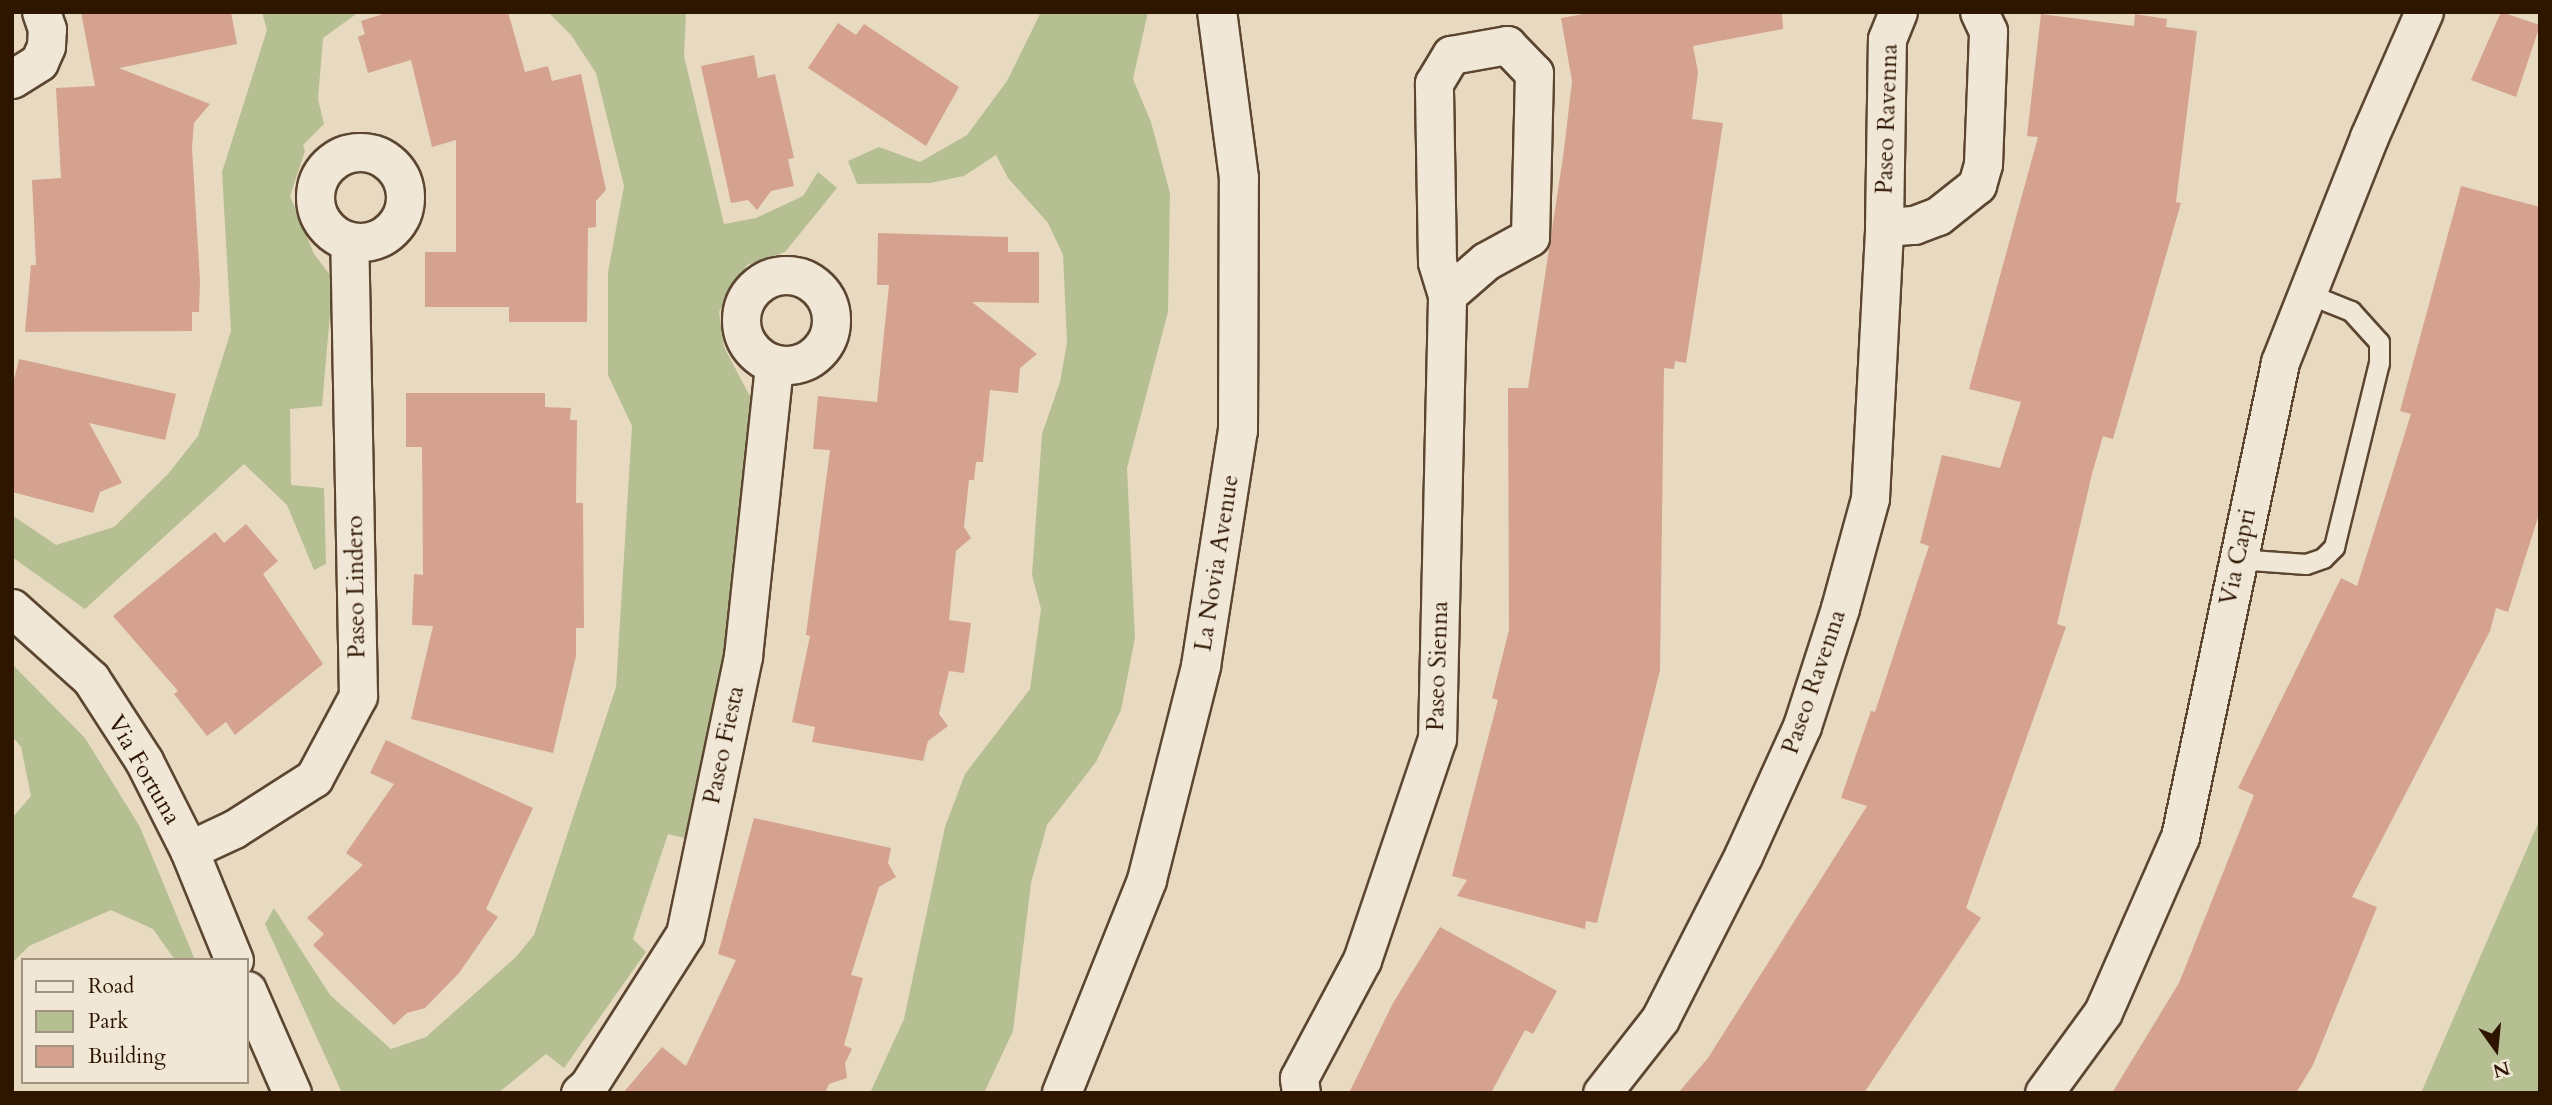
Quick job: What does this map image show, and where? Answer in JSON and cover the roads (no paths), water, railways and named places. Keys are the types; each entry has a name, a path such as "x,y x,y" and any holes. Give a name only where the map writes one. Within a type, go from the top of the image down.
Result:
{"main road":[{"name":"La Novia Avenue","path":"1062,1093 1146,880 1201,666 1238,431 1239,177 1217,12"}],"street":[{"path":"12,79 39,62 46,46 47,29 41,12"},
{"name":"Paseo Ravenna","path":"1602,1093 1660,1019 1743,856 1802,726 1870,498 1884,227 1887,39 1898,12"},
{"name":"Paseo Ravenna","path":"1884,227 1914,225 1938,216 1977,185 1983,164 1988,31 1979,12"},
{"name":"Via Capri","path":"2044,1093 2103,1012 2180,837 2280,362 2305,293 2424,12"},
{"name":"Paseo Sienna","path":"1301,1093 1299,1078 1362,960 1437,739 1447,295 1437,262 1434,83 1451,55 1507,45 1534,73 1530,237 1486,261 1447,295"},
{"name":"Paseo Lindero","path":"189,850 234,829 314,778 358,696 349,241"},
{"name":"Paseo Fiesta","path":"580,1093 588,1086 685,934 743,656 774,364"},
{"name":"Via Fortuna","path":"12,608 91,680 144,761 189,850 233,958"},
{"path":"248,992 288,1091"}],"lane":[{"path":"2237,559 2305,564 2323,558 2334,547 2379,362 2379,342 2351,311 2305,293"}]}
